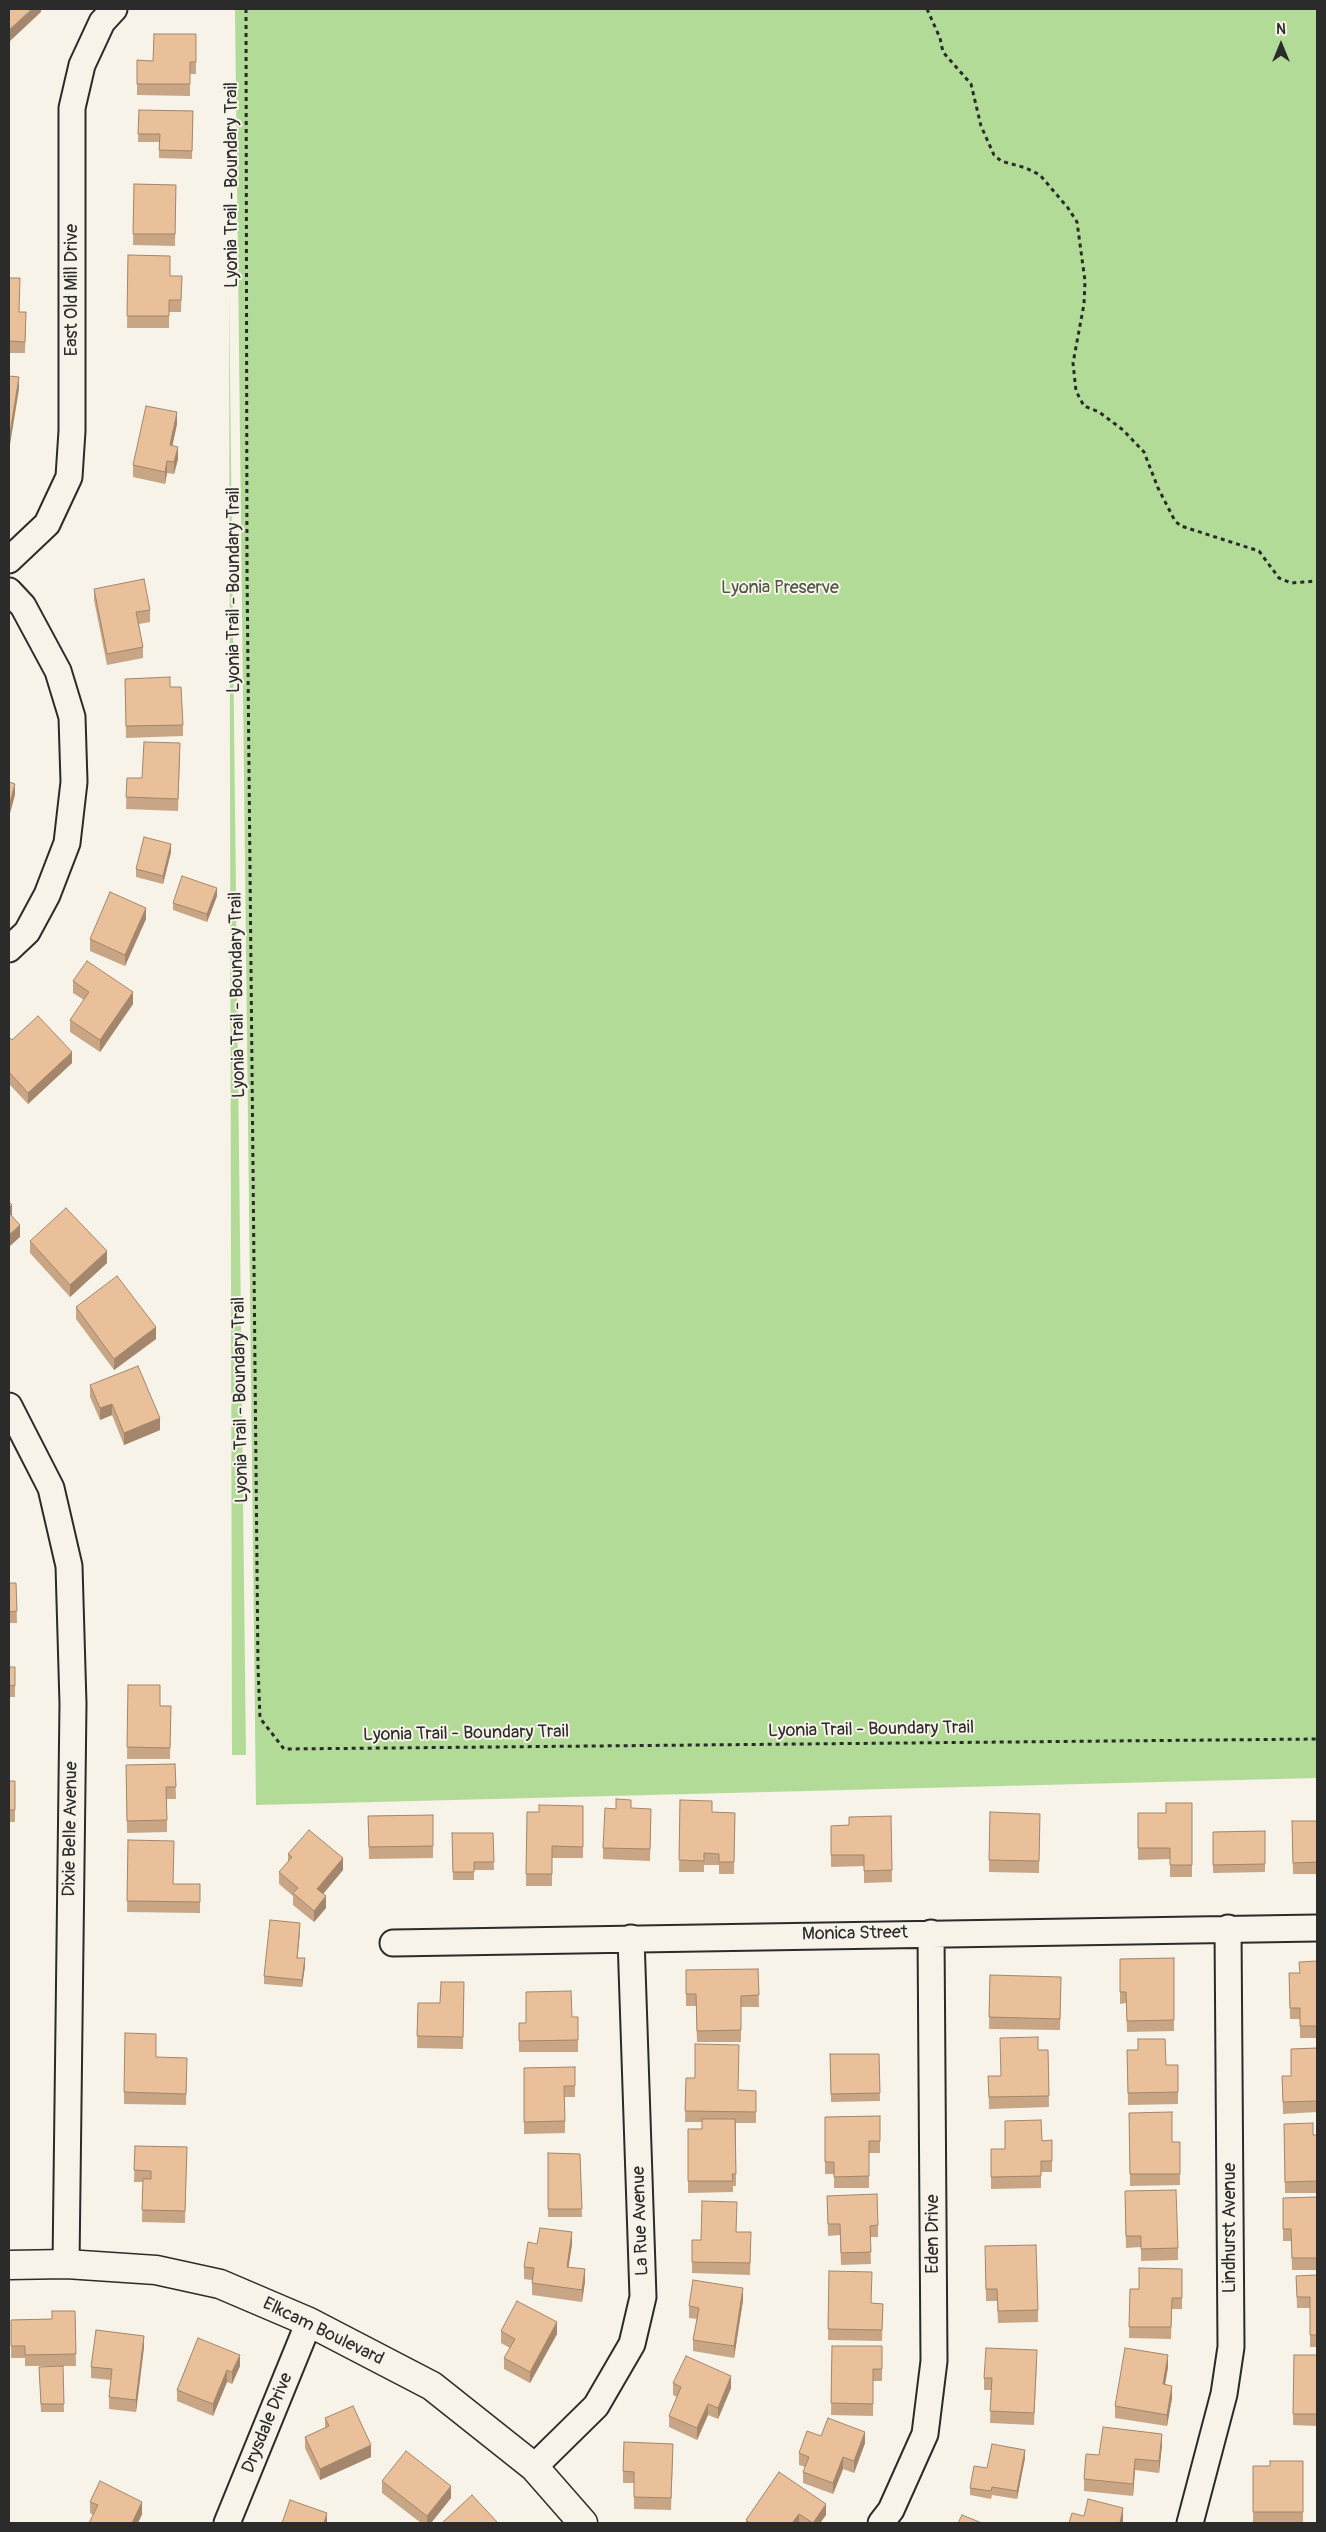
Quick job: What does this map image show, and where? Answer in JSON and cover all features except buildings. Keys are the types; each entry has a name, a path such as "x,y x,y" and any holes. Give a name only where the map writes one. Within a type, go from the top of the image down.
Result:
{"street":[{"name":"East Old Mill Drive","path":"9,560 47,524 69,477 72,431 72,108 82,65 102,22 114,9"},
{"path":"9,591 22,606 58,671 72,717 74,782 67,843 64,852 47,895 27,932 9,949"},
{"name":"Dixie Belle Avenue","path":"9,1406 51,1488 69,1566 73,1704 66,2264"},
{"name":"Lindhurst Avenue","path":"1190,2523 1224,2394 1231,2347 1228,1928"},
{"name":"Monica Street","path":"393,1943 1317,1928"},
{"name":"Eden Drive","path":"881,2523 891,2510 925,2434 934,2361 931,1933"},
{"name":"La Rue Avenue","path":"534,2467 596,2406 632,2344 643,2297 631,1938"},
{"name":"Elkcam Boulevard","path":"9,2265 66,2264 156,2270 220,2284 308,2322 432,2386 534,2467 583,2523"},
{"name":"Drysdale Drive","path":"226,2523 308,2322"}],"path":[{"name":"Lyonia Trail - Boundary Trail","path":"246,9 247,569 260,1718 284,1749 1317,1739"},
{"path":"927,9 940,38 943,52 971,84 981,126 994,155 1001,162 1026,168 1040,175 1068,208 1077,222 1085,280 1084,304 1073,363 1076,391 1084,406 1100,412 1124,430 1144,452 1158,488 1175,521 1181,526 1259,552 1279,578 1290,583 1317,581"}],"green space":[{"name":"Lyonia Preserve","path":"235,9 1317,9 1317,1778 256,1805"},
{"path":"229,288 246,1755 232,1755"}]}
